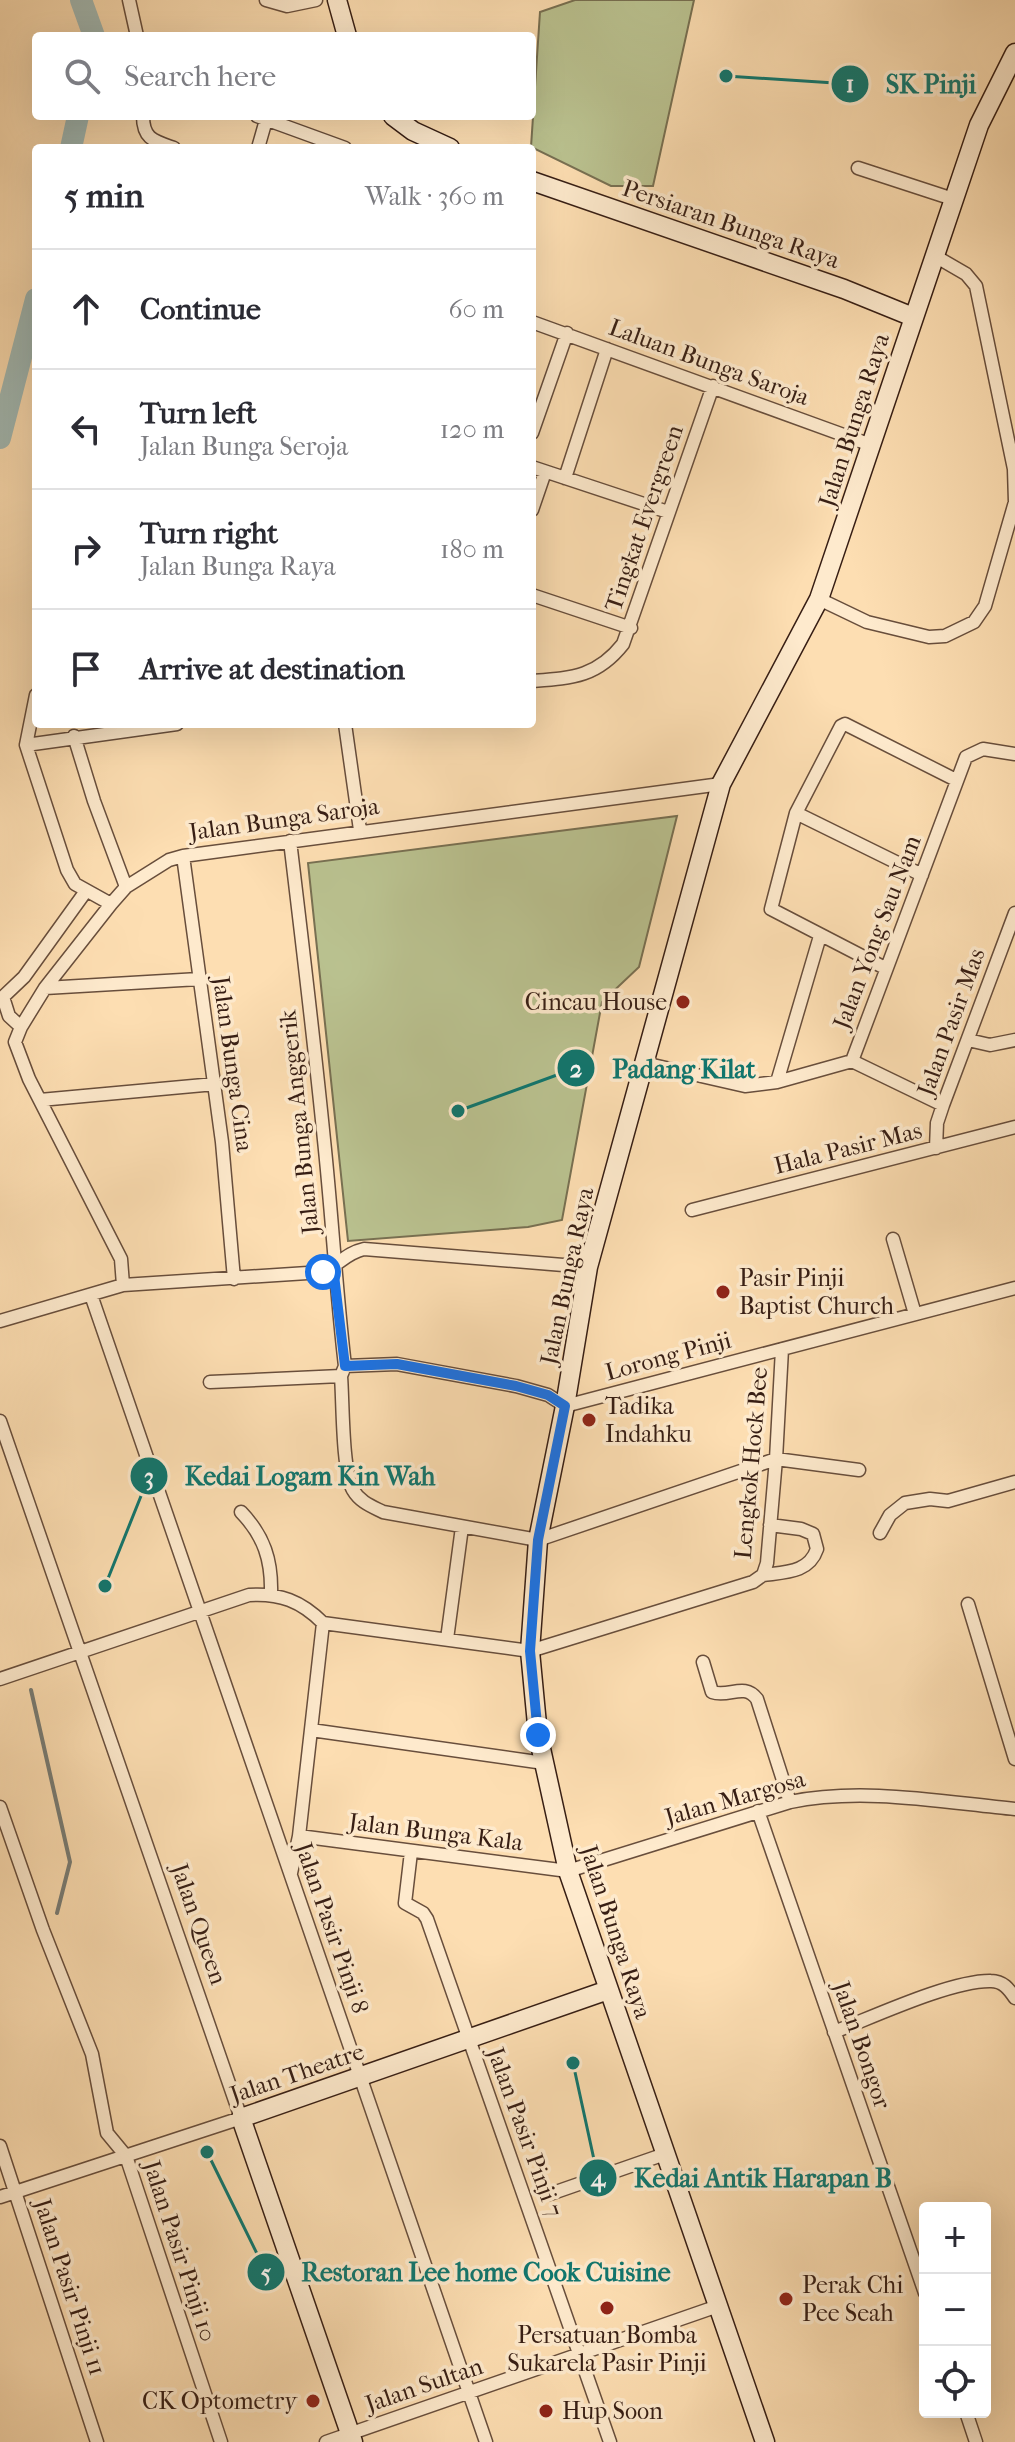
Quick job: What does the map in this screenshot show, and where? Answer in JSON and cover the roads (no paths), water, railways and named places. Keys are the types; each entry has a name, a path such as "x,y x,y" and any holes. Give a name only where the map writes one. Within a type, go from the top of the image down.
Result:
{"main road":[{"path":"337,0 346,32"},
{"name":"Jalan Bunga Raya","path":"765,2442 568,1871 538,1735 530,1651 538,1540 565,1406 588,1267 721,784 819,599 979,125 1015,53"},
{"path":"398,120 413,131 441,144"},
{"name":"Persiaran Bunga Raya","path":"536,182 844,289 913,317"},
{"name":"Jalan Theatre","path":"241,2118 608,1990"},
{"name":"Jalan Queen","path":"241,2118 351,2438"}],"street":[{"path":"129,0 136,32"},
{"path":"266,0 287,6 313,0"},
{"path":"143,120 144,133 148,138 164,144"},
{"path":"259,144 262,120"},
{"path":"268,120 334,144"},
{"path":"858,168 953,199"},
{"path":"819,599 867,622 929,637 945,636 974,622 985,606 1015,502 1014,469 976,286 966,274 935,256"},
{"name":"Laluan Bunga Saroja","path":"536,323 871,445"},
{"path":"536,422 567,333"},
{"path":"565,478 607,349"},
{"name":"Tingkat Evergreen","path":"536,680 587,674 610,661 623,644 713,386"},
{"path":"536,469 668,512"},
{"path":"536,498 545,472"},
{"path":"536,596 631,628"},
{"path":"32,715 26,745 67,870 75,884 111,904"},
{"path":"885,968 771,909 796,813 841,726 845,724 956,780"},
{"path":"26,745 143,728"},
{"path":"346,728 360,830"},
{"path":"74,736 126,887"},
{"name":"Jalan Yong Sau Nam","path":"644,1063 745,1086 777,1082 852,1061 966,757 983,749 1015,754"},
{"name":"Jalan Bunga Saroja","path":"21,1027 45,988 126,887 169,860 360,830 721,784"},
{"path":"796,813 922,875"},
{"name":"Jalan Bunga Anggerik","path":"290,841 332,1222 348,1471 352,1489 364,1503 383,1512 538,1540"},
{"name":"Jalan Bunga Cina","path":"183,856 215,1084 234,1279"},
{"path":"86,891 24,977 1,997 9,1016 21,1027 15,1042 19,1059 121,1259 123,1285"},
{"name":"Jalan Pasir Mas","path":"936,1148 937,1123 943,1105 1015,913"},
{"path":"777,1082 820,936"},
{"path":"45,988 199,979"},
{"path":"968,1040 990,1045 1015,1040"},
{"path":"852,1061 943,1105"},
{"path":"40,1100 215,1084"},
{"name":"Hala Pasir Mas","path":"692,1210 1015,1127"},
{"path":"893,1239 915,1314"},
{"path":"0,1321 123,1285 323,1272 351,1252 364,1249 588,1267"},
{"name":"Lorong Pinji","path":"565,1406 915,1314 1014,1293"},
{"name":"Jalan Pasir Pinji 8","path":"91,1295 486,2442"},
{"name":"Lengkok Hock Bee","path":"530,1651 753,1582 763,1575 767,1563 776,1459 782,1349"},
{"path":"210,1382 397,1364 548,1395 565,1406"},
{"name":"Jalan Queen","path":"0,1421 241,2118"},
{"path":"538,1540 776,1459 859,1470"},
{"path":"880,1533 890,1515 905,1503 930,1499 948,1501 1015,1482"},
{"path":"241,1512 258,1533 269,1557 271,1594"},
{"path":"763,1575 803,1567 811,1563 817,1549 813,1534 801,1529 770,1525"},
{"path":"447,1639 462,1527"},
{"path":"0,1679 249,1595 271,1594 291,1599 310,1610 323,1623 530,1651"},
{"path":"968,1604 1015,1759"},
{"path":"291,1874 299,1836 323,1623"},
{"path":"703,1662 712,1692 744,1690 757,1699 790,1802"},
{"path":"311,1730 544,1763"},
{"name":"Jalan Margosa","path":"568,1871 758,1811 823,1795 853,1794 1015,1809"},
{"name":"Jalan Pasir Pinji 10","path":"0,1807 43,1930 92,2054 107,2133 126,2156 221,2442"},
{"name":"Jalan Bongor","path":"758,1811 919,2276"},
{"name":"Jalan Bunga Kala","path":"299,1836 568,1871"},
{"name":"Jalan Pasir Pinji 7","path":"411,1852 405,1903 423,1913 431,1928 467,2039 610,2442"},
{"path":"834,2032 960,1985 993,1981 1006,1986 1015,1998"},
{"name":"Jalan Theatre","path":"0,2197 241,2118"},
{"name":"Jalan Pasir Pinji 11","path":"0,2146 97,2442"},
{"path":"550,2194 665,2154"},
{"name":"Jalan Sultan","path":"326,2442 351,2438 469,2393 718,2306"},
{"path":"968,2418 976,2442"}],"waterway":[{"path":"81,0 93,32"},
{"path":"72,144 77,120"},
{"path":"0,438 32,314"},
{"path":"31,1690 70,1862 57,1913"}],"place":[{"name":"SK Pinji","path":"726,76"},
{"name":"Cincau House","path":"683,1002"},
{"name":"Padang Kilat","path":"458,1111"},
{"name":"Pasir Pinji Baptist Church","path":"723,1292"},
{"name":"Tadika Indahku","path":"589,1420"},
{"name":"Kedai Logam Kin Wah","path":"105,1586"},
{"name":"Kedai Antik Harapan B","path":"573,2063"},
{"name":"Restoran Lee home Cook Cuisine","path":"207,2152"},
{"name":"Perak Chi Pee Seah","path":"786,2299"},
{"name":"Persatuan Bomba Sukarela Pasir Pinji","path":"607,2308"},
{"name":"CK Optometry","path":"313,2401"},
{"name":"Hup Soon","path":"546,2411"}]}
